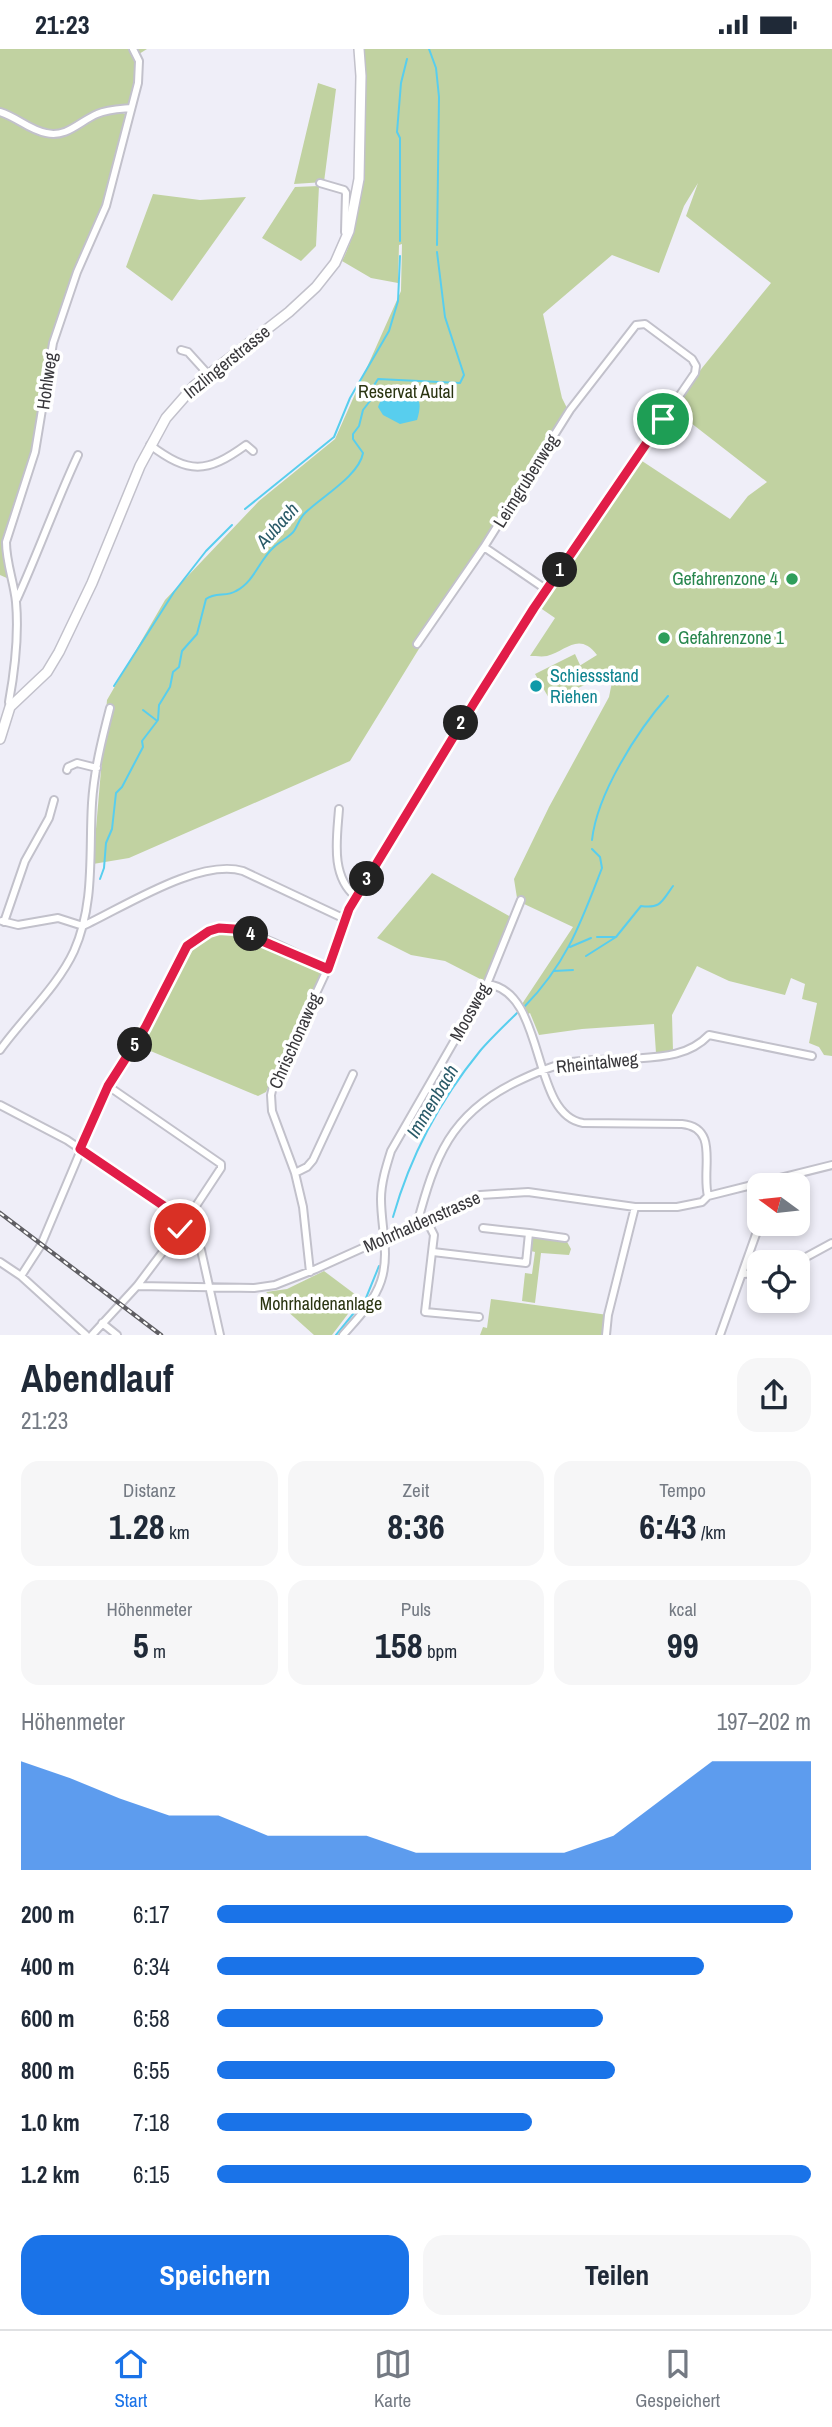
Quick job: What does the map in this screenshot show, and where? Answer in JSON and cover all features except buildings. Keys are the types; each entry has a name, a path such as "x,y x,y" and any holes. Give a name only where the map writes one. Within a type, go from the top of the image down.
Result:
{"street":[{"name":"Hohlweg","path":"10,707 16,658 16,600 6,555 6,542 35,452 53,343 77,272 106,206 138,83 139,61 133,49"},
{"name":"Inzlingerstrasse","path":"10,707 40,680 52,664 92,583 150,445 174,406 207,373 262,334 303,300 328,274 341,252 349,231 359,179 359,49"},
{"path":"0,113 42,132 55,134 67,132 94,114 131,108"},
{"path":"320,183 346,193 345,234"},
{"name":"Chrischonaweg","path":"310,1272 303,1207 295,1173 272,1111 271,1095 328,969 345,919 356,897 474,703 547,590 695,373 696,366 692,359 640,323"},
{"name":"Leimgrubenweg","path":"417,644 484,547 569,410 640,323"},
{"path":"181,350 188,352 207,373"},
{"path":"150,445 175,463 188,466 220,463 246,445 253,451"},
{"path":"16,600 78,455"},
{"path":"484,547 547,590"},
{"path":"0,739 10,707"},
{"path":"0,1050 62,972 75,950 83,926 90,891 92,801 100,745 110,708"},
{"path":"67,771 68,767 76,764 97,768"},
{"path":"54,800 49,818 25,861 2,921 18,925 58,918 83,926 152,891 204,872 227,868 243,871 345,919"},
{"path":"339,809 338,871 349,891 356,897"},
{"name":"Moosweg","path":"343,1335 369,1304 381,1282 385,1239 381,1199 384,1174 391,1151 487,984 521,900"},
{"path":"21,1276 44,1239 108,1086 145,1028 187,946 209,931 219,928 243,930 328,969"},
{"path":"487,984 500,988 524,1013 542,1069 560,1109 569,1120 583,1123 682,1124 701,1130 706,1137 705,1178 709,1196"},
{"name":"Rheintalweg","path":"417,1224 434,1165 453,1133 482,1101 542,1069 568,1063 673,1055 700,1045 709,1035 812,1056"},
{"path":"295,1173 307,1167 313,1160 353,1074"},
{"path":"92,1335 137,1286 186,1221 220,1171 221,1164 108,1086"},
{"path":"0,1105 80,1149 186,1221 201,1249 220,1335"},
{"name":"Mohrhaldenstrasse","path":"802,1173 832,1164"},
{"name":"Mohrhaldenstrasse","path":"137,1286 254,1288 275,1285 310,1272 480,1195 528,1192 635,1207 677,1207 747,1188"},
{"path":"606,1335 608,1315 635,1207"},
{"path":"426,1219 434,1235 425,1312 479,1317"},
{"path":"483,1228 565,1238"},
{"path":"433,1252 526,1263 529,1233"},
{"path":"720,1335 756,1236"},
{"path":"810,1255 832,1243"},
{"path":"0,1262 21,1276 86,1335"},
{"path":"743,1274 747,1274"},
{"path":"102,1323 117,1335"}],"green space":[{"path":"0,49 147,49 139,54 136,84 130,104 65,130 47,132 0,111"},
{"name":"Reservat Autal","path":"363,49 832,49 832,1056 824,1055 819,1047 809,1043 817,1003 802,999 805,984 791,978 785,995 729,981 697,966 672,1015 673,1051 656,1053 654,1024 539,1035 530,1013 528,1014 522,1004 573,927 522,903 517,898 514,879 549,807 609,697 612,682 608,675 550,700 535,674 575,654 580,665 568,673 597,655 584,644 578,643 547,656 530,656 555,618 536,605 639,459 730,519 748,496 767,482 673,409 702,368 771,283 686,216 698,183 684,206 659,273 612,255 543,314 562,398 567,408 350,761 129,858 93,864 107,700 165,600 259,501 335,439 401,291 402,244 399,245 398,283 371,278 342,261 353,233 360,189"},
{"path":"318,83 336,89 324,182 294,184"},
{"path":"117,111 125,114 124,130 104,205 54,334 38,436 6,539 9,579 0,575 0,115 47,136 100,114"},
{"path":"319,186 316,246 301,261 262,238 295,187"},
{"path":"153,194 200,200 246,197 172,301 126,267"},
{"path":"432,873 511,917 484,981 445,961 411,955 377,938"},
{"path":"225,932 249,937 325,970 266,1092 258,1096 141,1047 191,952 206,938"},
{"path":"533,1236 566,1240 571,1249 569,1255 541,1253 535,1303 522,1301 525,1273 532,1274 535,1252 531,1251"},
{"name":"Mohrhaldenanlage","path":"324,1271 360,1298 332,1335 314,1335 266,1292 287,1289"},
{"path":"491,1299 608,1315 606,1335 480,1335 483,1327 487,1328"}],"water":[{"path":"396,389 417,398 420,406 417,420 400,424 383,415 379,404"}],"waterway":[{"name":"Aubach","path":"429,49 436,68 439,97 437,245"},
{"name":"Aubach","path":"400,241 400,138 397,132 401,83 407,59"},
{"name":"Aubach","path":"100,879 104,868 106,843 112,829 116,793 122,787 143,747 142,741 158,720 159,705 170,687 173,672 179,667 182,651 197,634 206,599 232,593 242,587 269,552 292,533 301,517 354,470 363,453 353,439 353,434 359,426 363,410 373,397 373,387 378,379 460,383 464,375 445,317 437,252"},
{"name":"Aubach","path":"245,509 334,437 350,398 389,331 398,301 400,256"},
{"name":"Aubach","path":"114,686 174,592 206,551 232,525"},
{"name":"Immenbach","path":"592,840 595,822 620,764 668,696"},
{"path":"143,710 156,720"},
{"name":"Immenbach","path":"525,1006 552,974 579,924 602,868 600,857 592,849"},
{"path":"586,956 616,937 641,906 660,903 673,886"},
{"path":"597,937 615,937"},
{"path":"570,947 591,938"},
{"path":"554,971 573,970"},
{"name":"Immenbach","path":"393,1217 417,1151 439,1109 480,1051 517,1013"},
{"name":"Immenbach","path":"336,1335 366,1298 379,1266"}],"railway":[{"path":"0,1213 161,1335"}],"place":[{"name":"Gefahrenzone 4","path":"792,579"},
{"name":"Gefahrenzone 1","path":"664,638"},
{"name":"Schiessstand Riehen","path":"536,686"}],"route":[{"path":"180,1229 186,1221 80,1149 108,1086 145,1028 187,946 209,931 219,928 243,930 328,969 349,909 474,703 534,608 663,419"}]}
